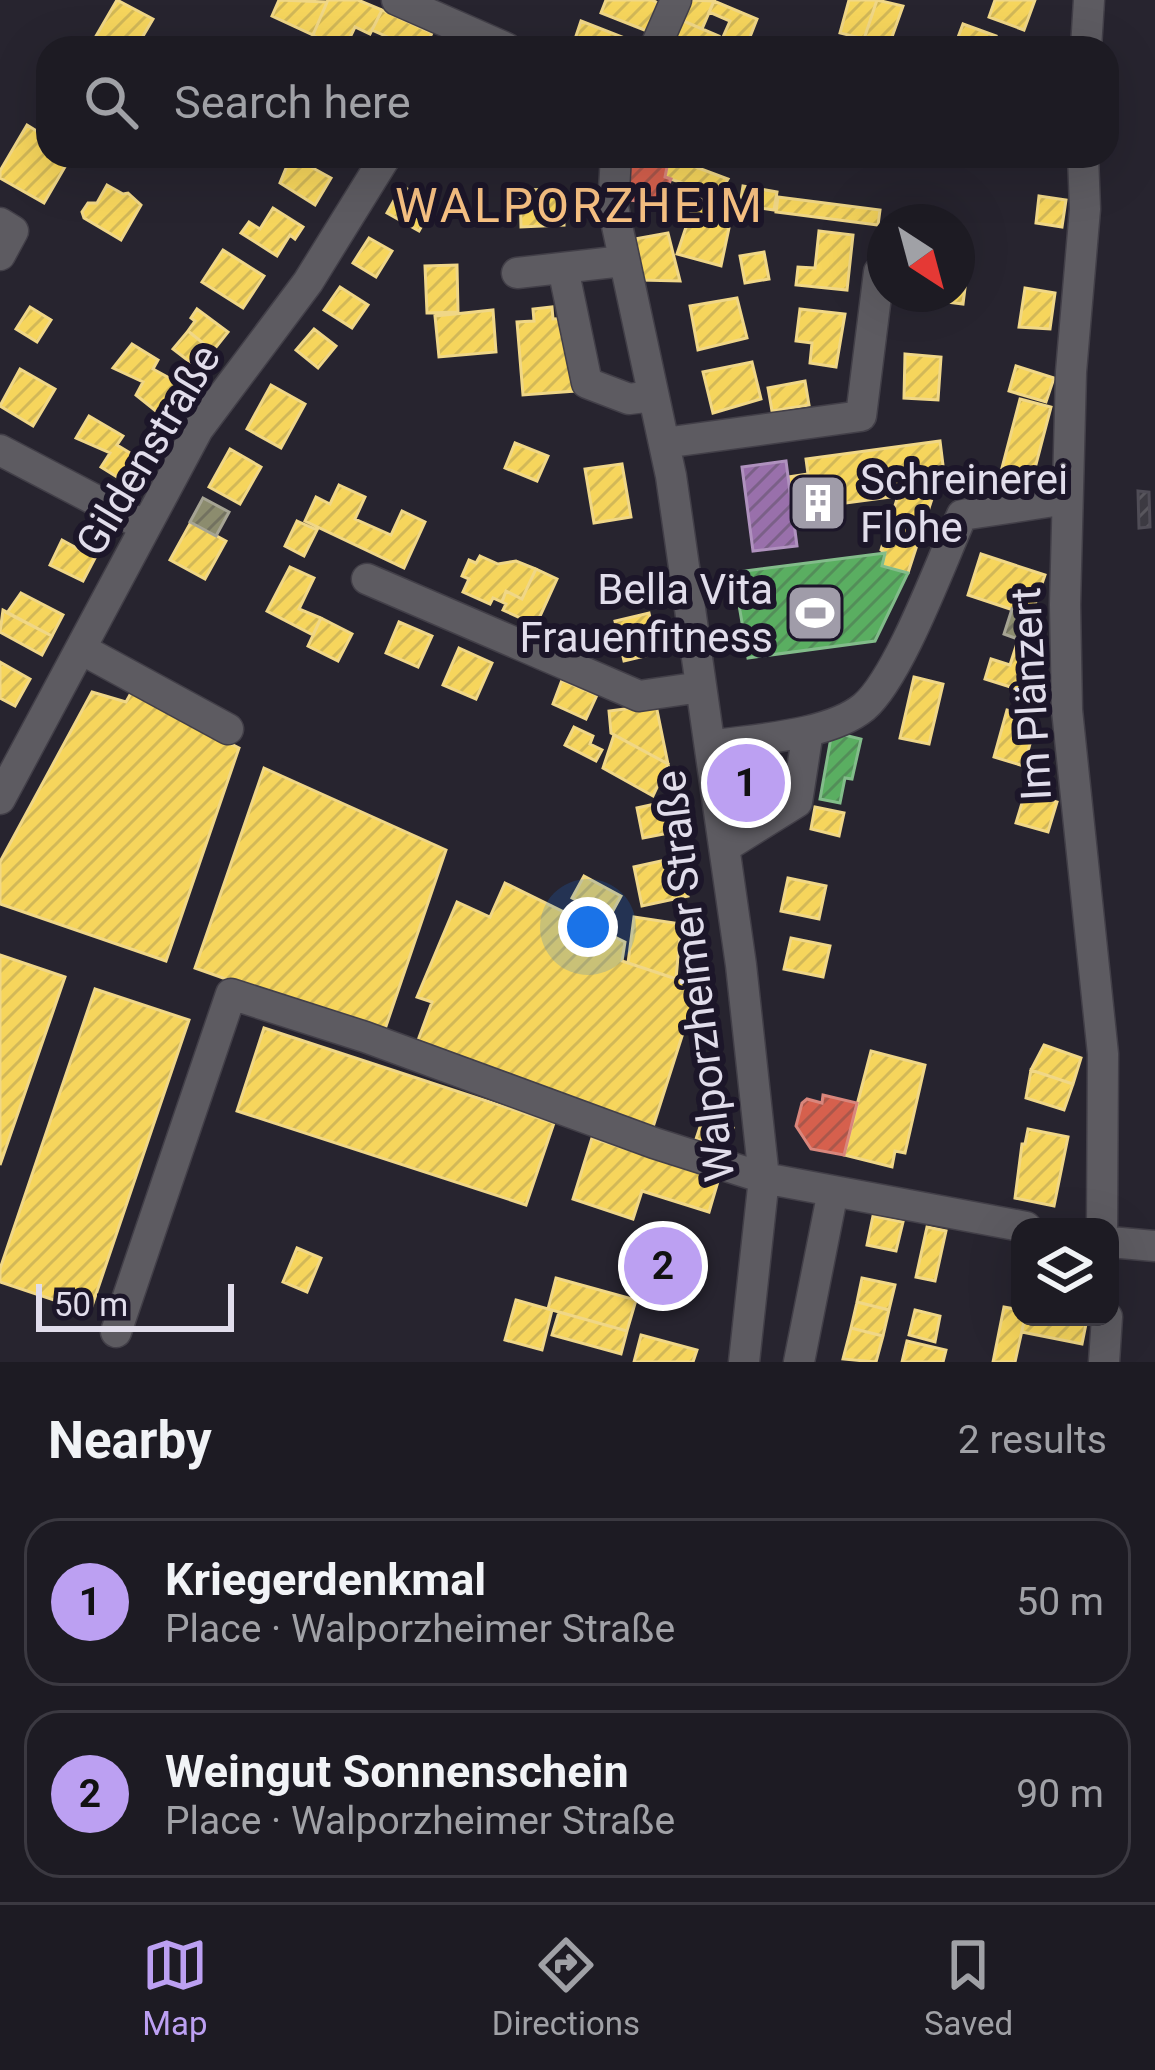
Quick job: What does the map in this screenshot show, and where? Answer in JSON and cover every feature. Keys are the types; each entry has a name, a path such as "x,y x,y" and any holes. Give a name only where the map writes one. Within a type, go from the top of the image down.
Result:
{"street":[{"path":"398,0 454,36"},
{"path":"660,36 676,0"},
{"path":"1087,36 1089,0"},
{"name":"Gildenstraße","path":"0,799 199,429 308,282 379,168"},
{"name":"Walporzheimer Straße","path":"615,168 613,207 664,443 710,746 764,1178 744,1362"},
{"name":"Im Plänzert","path":"1083,168 1067,499 1067,710 1103,1054 1102,1218"},
{"path":"0,223 13,231 0,255"},
{"path":"517,273 623,261"},
{"path":"563,268 587,383 629,399 653,396"},
{"path":"664,443 861,416 874,312"},
{"path":"0,450 146,526"},
{"path":"710,746 808,731 861,710 884,683 962,515 1067,499"},
{"path":"367,579 639,696 701,687"},
{"path":"81,649 228,729"},
{"path":"724,847 797,802 808,731"},
{"path":"116,1332 230,994 365,1036 654,1143 764,1178 1011,1224"},
{"path":"799,1362 833,1191"},
{"path":"1119,1243 1155,1246"},
{"path":"1104,1362 1106,1326"}],"building: Homes":[{"path":"117,0 153,19 143,36 96,36"},
{"path":"279,0 327,2 313,35 272,16"},
{"path":"328,0 358,0 382,10 370,34 355,27 351,36 313,35"},
{"path":"606,0 658,3 647,31 601,13"},
{"path":"689,0 714,1 702,29 681,20"},
{"path":"849,0 877,0 865,36 840,33"},
{"path":"877,0 903,6 892,36 865,36"},
{"path":"995,0 1035,0 1024,30 989,17"},
{"path":"714,1 757,19 750,36 723,36 730,21 709,12"},
{"path":"382,10 432,33 385,36 372,30"},
{"path":"681,20 719,36 676,36"},
{"path":"581,21 620,36 576,36"},
{"path":"963,24 996,36 958,36"},
{"path":"27,125 36,131 36,168 64,168 44,203 0,178"},
{"path":"286,168 313,168 331,178 315,205 280,183"},
{"path":"667,168 698,168 728,179 718,196 665,177"},
{"path":"107,185 128,193 141,205 121,240 84,218 82,212 88,203 97,203"},
{"path":"402,186 434,204 419,231 387,213"},
{"path":"743,186 777,192 774,210 740,205"},
{"path":"563,189 564,225 521,227 520,190"},
{"path":"1039,196 1066,200 1062,227 1036,223"},
{"path":"696,197 718,207 713,221 729,228 721,266 677,254"},
{"path":"778,197 867,208 867,224 776,212"},
{"path":"273,208 303,227 295,239 290,235 277,256 241,233 249,222 260,229"},
{"path":"819,231 853,235 847,290 796,285 798,267 815,268"},
{"path":"668,233 680,281 641,280 635,239"},
{"path":"369,238 392,251 376,277 353,263"},
{"path":"223,250 264,276 243,308 202,282"},
{"path":"764,252 769,279 745,283 740,256"},
{"path":"457,265 458,312 427,313 425,266"},
{"path":"340,287 368,305 352,328 324,310"},
{"path":"1025,288 1055,293 1050,329 1019,327"},
{"path":"737,298 747,338 698,350 690,306"},
{"path":"30,307 51,320 37,342 16,329"},
{"path":"552,307 553,319 570,318 575,391 523,395 517,322 534,321 533,309"},
{"path":"197,309 228,332 213,351 188,331"},
{"path":"800,309 845,314 836,367 810,363 812,343 796,341"},
{"path":"493,310 496,352 439,357 435,316"},
{"path":"314,329 336,346 318,368 296,350"},
{"path":"188,331 213,351 199,369 173,349"},
{"path":"132,344 158,360 153,369 184,386 168,413 159,408 157,412 136,395 143,382 113,368"},
{"path":"905,354 941,357 938,400 904,398"},
{"path":"752,362 761,399 713,413 703,372"},
{"path":"1016,366 1054,378 1046,402 1009,391"},
{"path":"20,369 55,389 33,426 0,406"},
{"path":"805,381 809,405 772,411 768,388"},
{"path":"271,385 305,404 281,448 247,429"},
{"path":"1020,399 1051,407 1033,476 1002,468"},
{"path":"89,416 123,436 117,445 140,459 125,482 101,467 110,453 76,438"},
{"name":"Schreinerei Flohe","path":"940,441 943,465 908,573 882,566 885,553 881,550 898,496 793,510 788,477 808,474 806,459"},
{"path":"515,443 548,456 537,481 505,468"},
{"path":"230,449 261,467 240,504 209,487"},
{"path":"622,464 631,517 594,523 585,469"},
{"path":"339,485 365,497 355,519 391,535 402,511 425,522 404,568 305,521 316,497 330,504"},
{"path":"297,521 317,530 304,556 285,546"},
{"path":"191,522 226,541 205,579 170,560"},
{"path":"62,540 95,558 83,581 50,565"},
{"path":"981,554 1045,575 1031,616 968,595"},
{"path":"480,556 498,564 516,561 536,569 522,599 506,591 502,602 493,598 490,604 463,592 469,579 462,576 469,560 476,563"},
{"path":"290,567 314,578 299,609 321,618 313,635 267,611"},
{"path":"536,569 557,579 536,625 503,610 506,604 502,602 506,591 522,599"},
{"path":"21,593 63,615 52,636 7,613"},
{"path":"3,610 52,636 42,655 0,632"},
{"path":"649,613 658,653 624,661 615,621"},
{"path":"321,618 352,634 338,661 308,646"},
{"path":"399,622 432,636 418,667 386,653"},
{"path":"1016,646 1045,655 1033,694 985,679 991,659 1010,665"},
{"path":"459,648 492,663 476,699 443,685"},
{"path":"0,662 30,679 15,706 0,698"},
{"path":"914,677 943,684 929,744 900,738"},
{"path":"562,680 597,695 586,719 553,704"},
{"path":"92,692 126,702 131,693 239,748 166,961 0,904 0,862"},
{"path":"656,705 668,764 611,733 609,711"},
{"path":"1007,710 1037,718 1024,766 994,757"},
{"path":"574,727 593,736 590,744 602,750 596,761 565,745"},
{"path":"614,735 668,764 653,796 603,768"},
{"path":"264,768 446,850 383,1035 195,968"},
{"path":"1025,793 1057,802 1048,832 1016,823"},
{"path":"673,800 679,831 643,838 637,808"},
{"path":"815,807 844,813 839,836 811,829"},
{"path":"679,857 688,896 642,906 634,867"},
{"path":"584,876 621,896 609,918 572,898"},
{"path":"788,878 826,886 819,919 781,911"},
{"path":"505,883 625,942 622,961 698,986 653,1127 417,1043 432,1002 417,997 457,902 490,917"},
{"path":"634,917 681,924 676,979 628,963"},
{"path":"791,938 830,946 823,977 784,969"},
{"path":"0,955 65,977 0,1165"},
{"path":"95,989 189,1020 90,1312 0,1282 0,1269"},
{"path":"264,1028 554,1123 526,1205 237,1111"},
{"path":"1044,1045 1081,1058 1073,1084 1031,1070"},
{"path":"871,1051 925,1065 905,1153 895,1151 892,1167 844,1155"},
{"path":"1031,1070 1073,1084 1064,1110 1026,1098"},
{"path":"703,1118 733,1128 725,1149 696,1139"},
{"path":"1028,1129 1068,1137 1054,1206 1015,1198"},
{"path":"592,1138 719,1178 709,1212 642,1191 633,1219 573,1199"},
{"path":"873,1216 903,1222 896,1251 867,1245"},
{"path":"927,1227 946,1231 935,1281 916,1277"},
{"path":"628,1243 704,1267 697,1289 621,1265"},
{"path":"297,1248 321,1258 307,1292 283,1282"},
{"path":"556,1278 636,1300 627,1331 548,1309"},
{"path":"862,1278 895,1285 889,1310 857,1302"},
{"path":"516,1300 552,1310 542,1350 505,1340"},
{"path":"857,1302 889,1310 883,1336 851,1328"},
{"path":"1004,1307 1011,1308 1011,1326 1023,1326 1015,1362 993,1362"},
{"path":"915,1310 940,1316 935,1342 909,1335"},
{"path":"559,1312 627,1331 621,1354 552,1335"},
{"path":"1023,1326 1086,1326 1082,1344 1022,1332"},
{"path":"851,1328 883,1336 876,1362 843,1359"},
{"path":"641,1335 697,1350 693,1362 634,1362"},
{"path":"907,1341 946,1350 943,1362 902,1362"}],"building: Shops":[{"path":"630,168 667,168 665,177 671,179 661,204 629,200"},
{"path":"823,1095 857,1103 844,1155 811,1149 796,1126 802,1103 807,1099 822,1103"}],"building: Offices":[{"path":"786,461 797,546 753,551 742,467"}],"building: Public":[{"name":"Bella Vita Frauenfitness","path":"885,553 882,566 908,573 875,641 748,658 737,572"},
{"path":"832,732 861,739 852,779 845,778 840,803 820,799"}],"building: Industry":[{"path":"203,498 229,512 216,536 190,522"},
{"path":"1012,609 1031,616 1023,641 1004,634"}],"building: Other":[{"path":"1138,491 1149,492 1150,527 1139,528"}],"place":[{"name":"Schreinerei Flohe","path":"818,503"},
{"name":"Bella Vita Frauenfitness","path":"815,613"},
{"name":"Kriegerdenkmal","path":"746,783"},
{"name":"Weingut Sonnenschein","path":"663,1266"}],"district":[{"name":"WALPORZHEIM","path":"580,205"}]}
